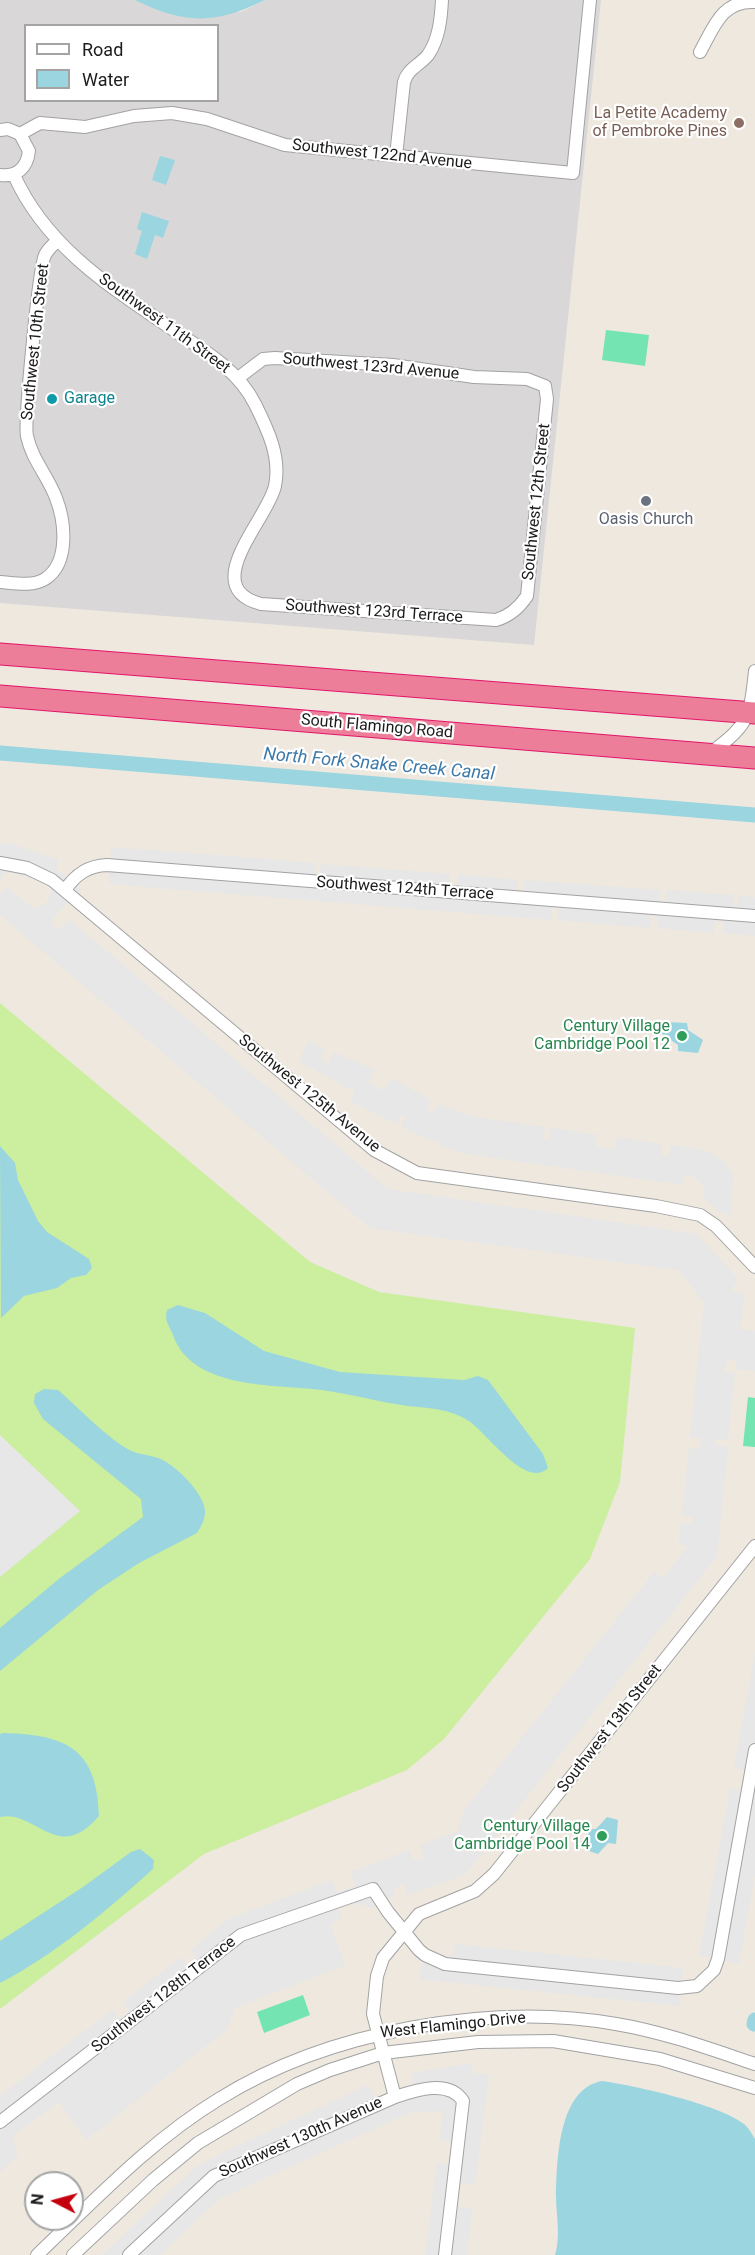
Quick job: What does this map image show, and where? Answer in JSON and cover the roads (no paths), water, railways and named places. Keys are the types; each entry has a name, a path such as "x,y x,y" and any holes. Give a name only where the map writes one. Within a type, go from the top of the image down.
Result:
{"highway":[{"path":"0,654 753,712"},
{"name":"South Flamingo Road","path":"0,696 755,758"}],"street":[{"path":"396,156 404,82 407,72 428,53 439,30 442,0"},
{"name":"Southwest 122nd Avenue","path":"20,134 40,123 85,127 134,116 172,114 207,119 285,145 573,173 590,0"},
{"path":"700,52 723,12 741,1 755,2"},
{"path":"0,130 8,129 20,134 28,145 28,158 23,169 14,175 0,175"},
{"name":"Southwest 11th Street","path":"14,175 26,198 57,241 78,261 214,357 238,378 254,402 270,437 277,469 275,488 245,541 236,565 234,579 238,590"},
{"name":"Southwest 10th Street","path":"0,582 22,584 45,578 57,566 61,554 62,525 56,498 34,460 27,434 38,290 44,255 57,241"},
{"name":"Southwest 123rd Avenue","path":"238,378 263,359 276,357 393,365 474,376 527,379 545,386"},
{"name":"Southwest 12th Street","path":"513,612 527,596 547,399 545,386"},
{"name":"Southwest 123rd Terrace","path":"238,590 247,600 261,604 483,620 496,620 513,612"},
{"path":"708,755 739,730 753,712 755,671"},
{"name":"Southwest 125th Avenue","path":"0,863 27,868 52,880 374,1150 417,1173 656,1206 700,1215 716,1226 755,1267"},
{"name":"Southwest 124th Terrace","path":"65,890 82,872 94,866 108,865 755,916"},
{"name":"Southwest 13th Street","path":"395,2097 374,2014 377,1976 383,1958 403,1930 419,1914 475,1891 494,1874 755,1548"},
{"name":"Southwest 128th Terrace","path":"0,2122 241,1935 373,1889 425,1956 445,1964 678,1988 697,1986 714,1970 718,1959 755,1750"},
{"name":"West Flamingo Drive","path":"37,2255 140,2157 219,2099 296,2059 377,2033 483,2020 549,2016 616,2024 688,2042 755,2064"},
{"name":"West Flamingo Drive","path":"73,2255 153,2180 198,2143 297,2084 330,2070 383,2053 478,2042 553,2041 660,2059 755,2088"},
{"path":"395,2097 442,2088 455,2092 463,2101 444,2255"},
{"name":"Southwest 130th Avenue","path":"129,2255 214,2176 395,2097"}],"water":[{"path":"135,0 265,0 230,14 200,18 169,14"},
{"path":"160,156 175,160 166,185 152,180"},
{"path":"142,212 169,221 163,238 155,235 147,259 135,254 142,231 137,229"},
{"name":"Century Village Cambridge Pool 12","path":"666,1022 687,1023 688,1030 703,1040 698,1053 678,1051 678,1045 661,1033"},
{"path":"0,1146 15,1163 18,1180 38,1221 47,1232 89,1259 92,1268 86,1275 71,1278 57,1288 24,1296 1,1318"},
{"path":"178,1305 205,1313 264,1351 340,1372 464,1380 478,1376 488,1380 543,1454 548,1468 539,1473 529,1472 518,1466 477,1427 462,1417 447,1412 322,1390 237,1381 216,1375 198,1366 183,1353 173,1335 167,1323 166,1314 167,1310"},
{"path":"44,1389 58,1390 98,1427 128,1450 158,1458 172,1466 195,1489 204,1505 205,1515 197,1533 139,1563 98,1590 0,1671 0,1628 60,1578 143,1517 141,1499 43,1419 34,1403 35,1394"},
{"path":"0,1734 44,1737 74,1749 92,1774 97,1793 99,1816 84,1830 71,1836 59,1836 13,1817 0,1817"},
{"name":"Century Village Cambridge Pool 14","path":"607,1817 618,1820 616,1844 608,1843 598,1854 586,1850 589,1829 596,1829"},
{"path":"140,1849 154,1860 153,1869 99,1916 61,1945 0,1983 0,1941 83,1887 131,1852"},
{"path":"602,2081 697,2103 732,2117 747,2127 755,2139 755,2255 555,2255 558,2233 557,2164 563,2128 568,2111 576,2097 587,2087"}],"waterway":[{"name":"North Fork Snake Creek Canal","path":"0,753 755,815"},
{"path":"754,2024 755,2020"}],"place":[{"name":"La Petite Academy of Pembroke Pines","path":"739,123"},
{"name":"Garage","path":"52,399"},
{"name":"Oasis Church","path":"646,501"},
{"name":"Century Village Cambridge Pool 12","path":"682,1036"},
{"name":"Century Village Cambridge Pool 14","path":"602,1836"}]}
